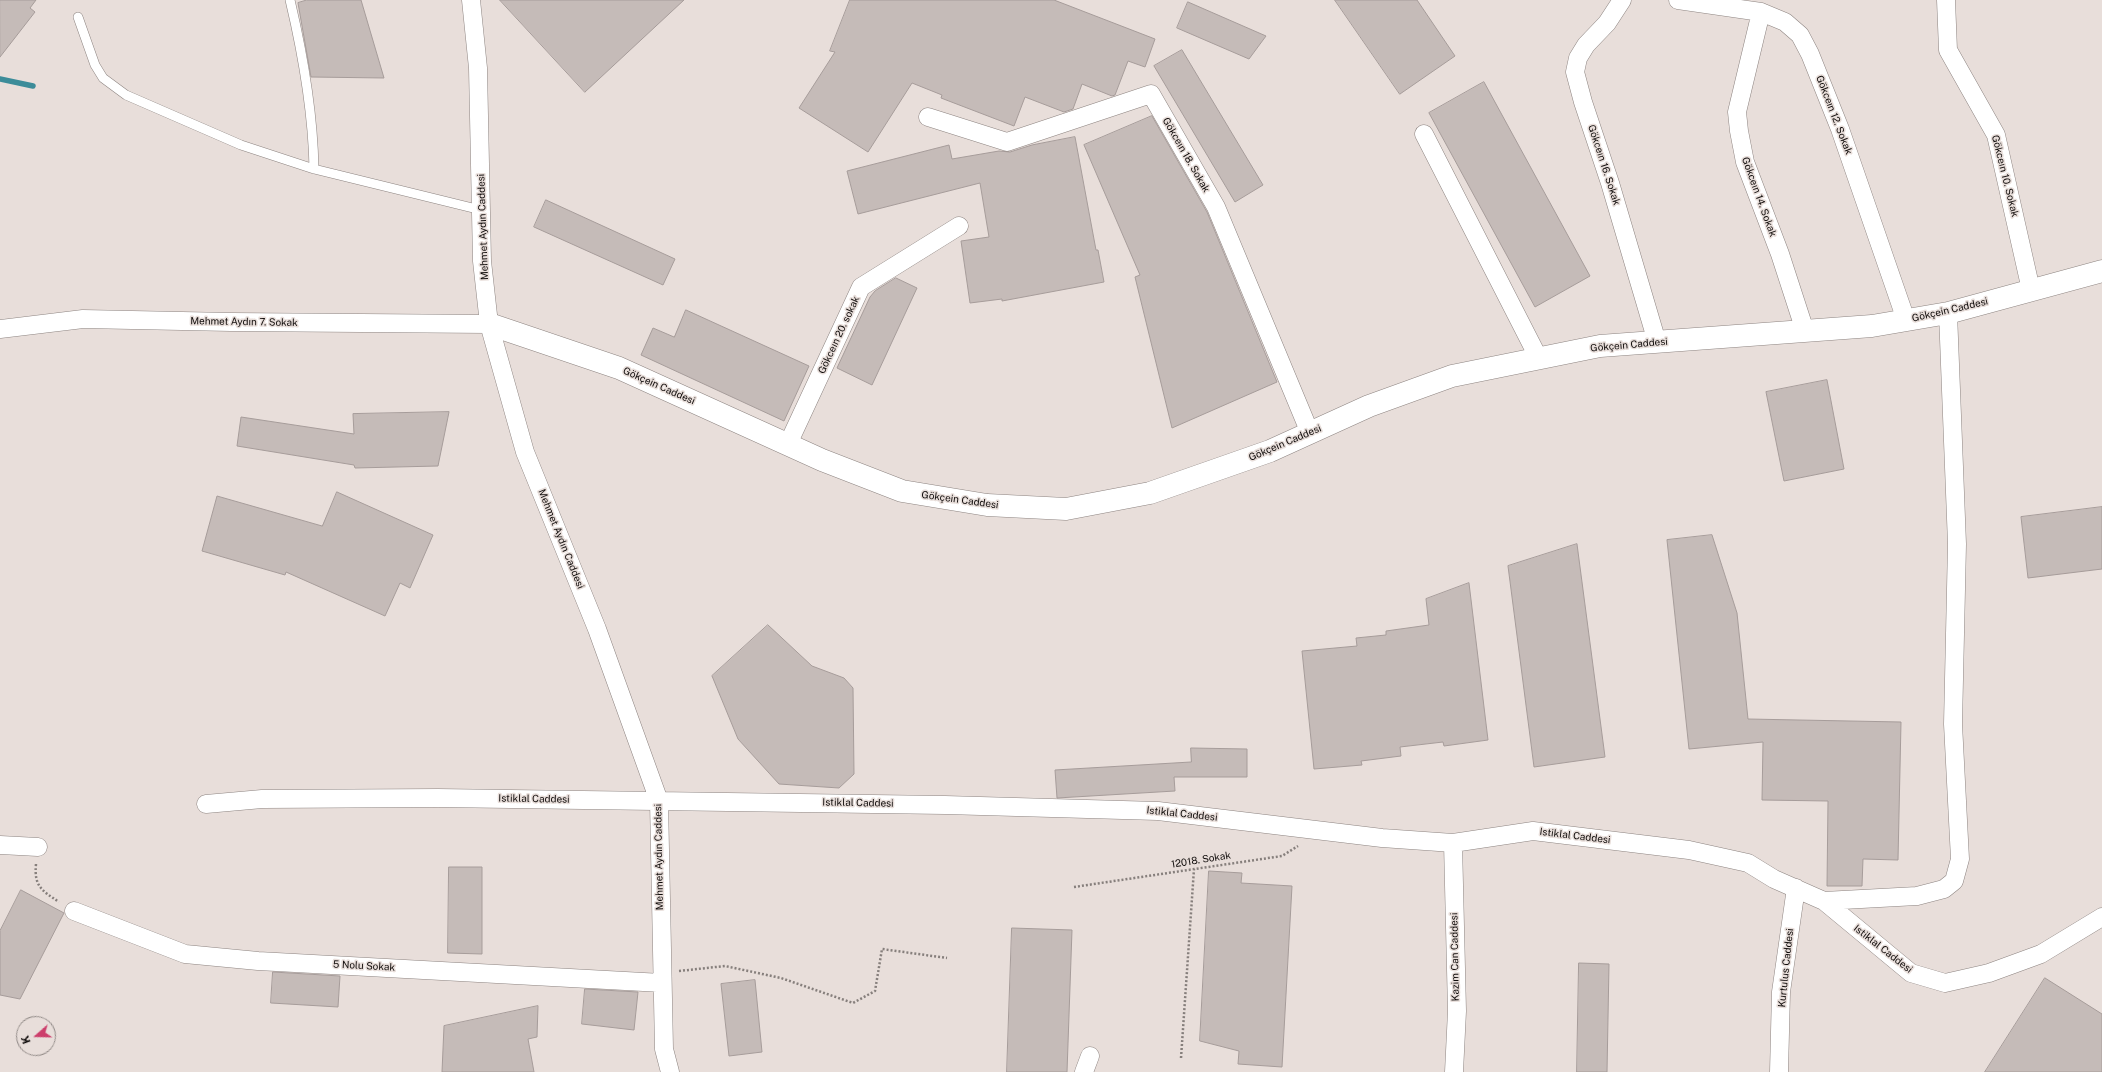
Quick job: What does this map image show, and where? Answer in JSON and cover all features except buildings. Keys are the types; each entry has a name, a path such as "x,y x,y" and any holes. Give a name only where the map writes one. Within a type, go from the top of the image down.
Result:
{"street":[{"name":"Mehmet Aydın Caddesi","path":"471,0 478,68 482,261 489,324 526,452 597,629 658,801 664,1049 670,1072"},
{"name":"Gökceın 16. Sokak","path":"1622,0 1606,23 1586,45 1578,58 1576,72 1583,102 1610,183 1657,342"},
{"name":"Gökceın 12. Sokak","path":"1678,0 1761,12 1785,22 1800,35 1810,54 1840,128 1906,320"},
{"name":"Gökceın 10. Sokak","path":"1946,0 1948,50 1996,135 2031,290"},
{"name":"Gökceın 14. Sokak","path":"1761,12 1738,112 1739,131 1745,162 1780,254 1805,331"},
{"name":"Gökceın 18. Sokak","path":"928,117 1007,142 1151,94 1216,207 1310,433"},
{"path":"1424,134 1538,357"},
{"name":"Gökceın 20. sokak","path":"788,444 861,287 960,226"},
{"name":"Gökçein Caddesi","path":"489,324 619,368 788,444 902,491 986,505 1066,509 1150,493 1270,451 1369,406 1452,376 1538,357 1600,346 1872,326 1948,313 2102,271"},
{"path":"1824,901 1917,896 1944,889 1954,881 1960,859 1953,724 1957,544 1948,313"},
{"name":"Mehmet Aydın 7. Sokak","path":"0,329 83,319 489,324"},
{"name":"Istiklal Caddesi","path":"206,804 262,799 438,798 945,804 1158,811 1382,838 1453,843 1533,831 1688,850 1748,863 1774,879 1824,901 1911,974 1944,983 1989,973 2041,954 2102,917"},
{"name":"Kazim Can Caddesi","path":"1453,843 1456,1011 1454,1072"},
{"path":"0,845 38,847"},
{"name":"Kurtulus Caddesi","path":"1779,1072 1782,992 1796,888"},
{"name":"5 Nolu Sokak","path":"74,911 185,954 266,961 662,978"}],"lane":[{"path":"290,0 297,28 313,135 314,169"},
{"path":"78,17 88,51 95,66 103,78 114,88 126,95 241,145 314,169 481,210"}],"path":[{"name":"12018. Sokak","path":"1074,887 1282,856 1325,830"},
{"path":"38,847 35,876 37,882 43,890 74,911"},
{"path":"1182,1058 1194,869"},
{"path":"662,978 725,966 781,978 853,1003 875,991 882,948 947,958"}],"waterway":[{"path":"0,79 33,86"}]}
